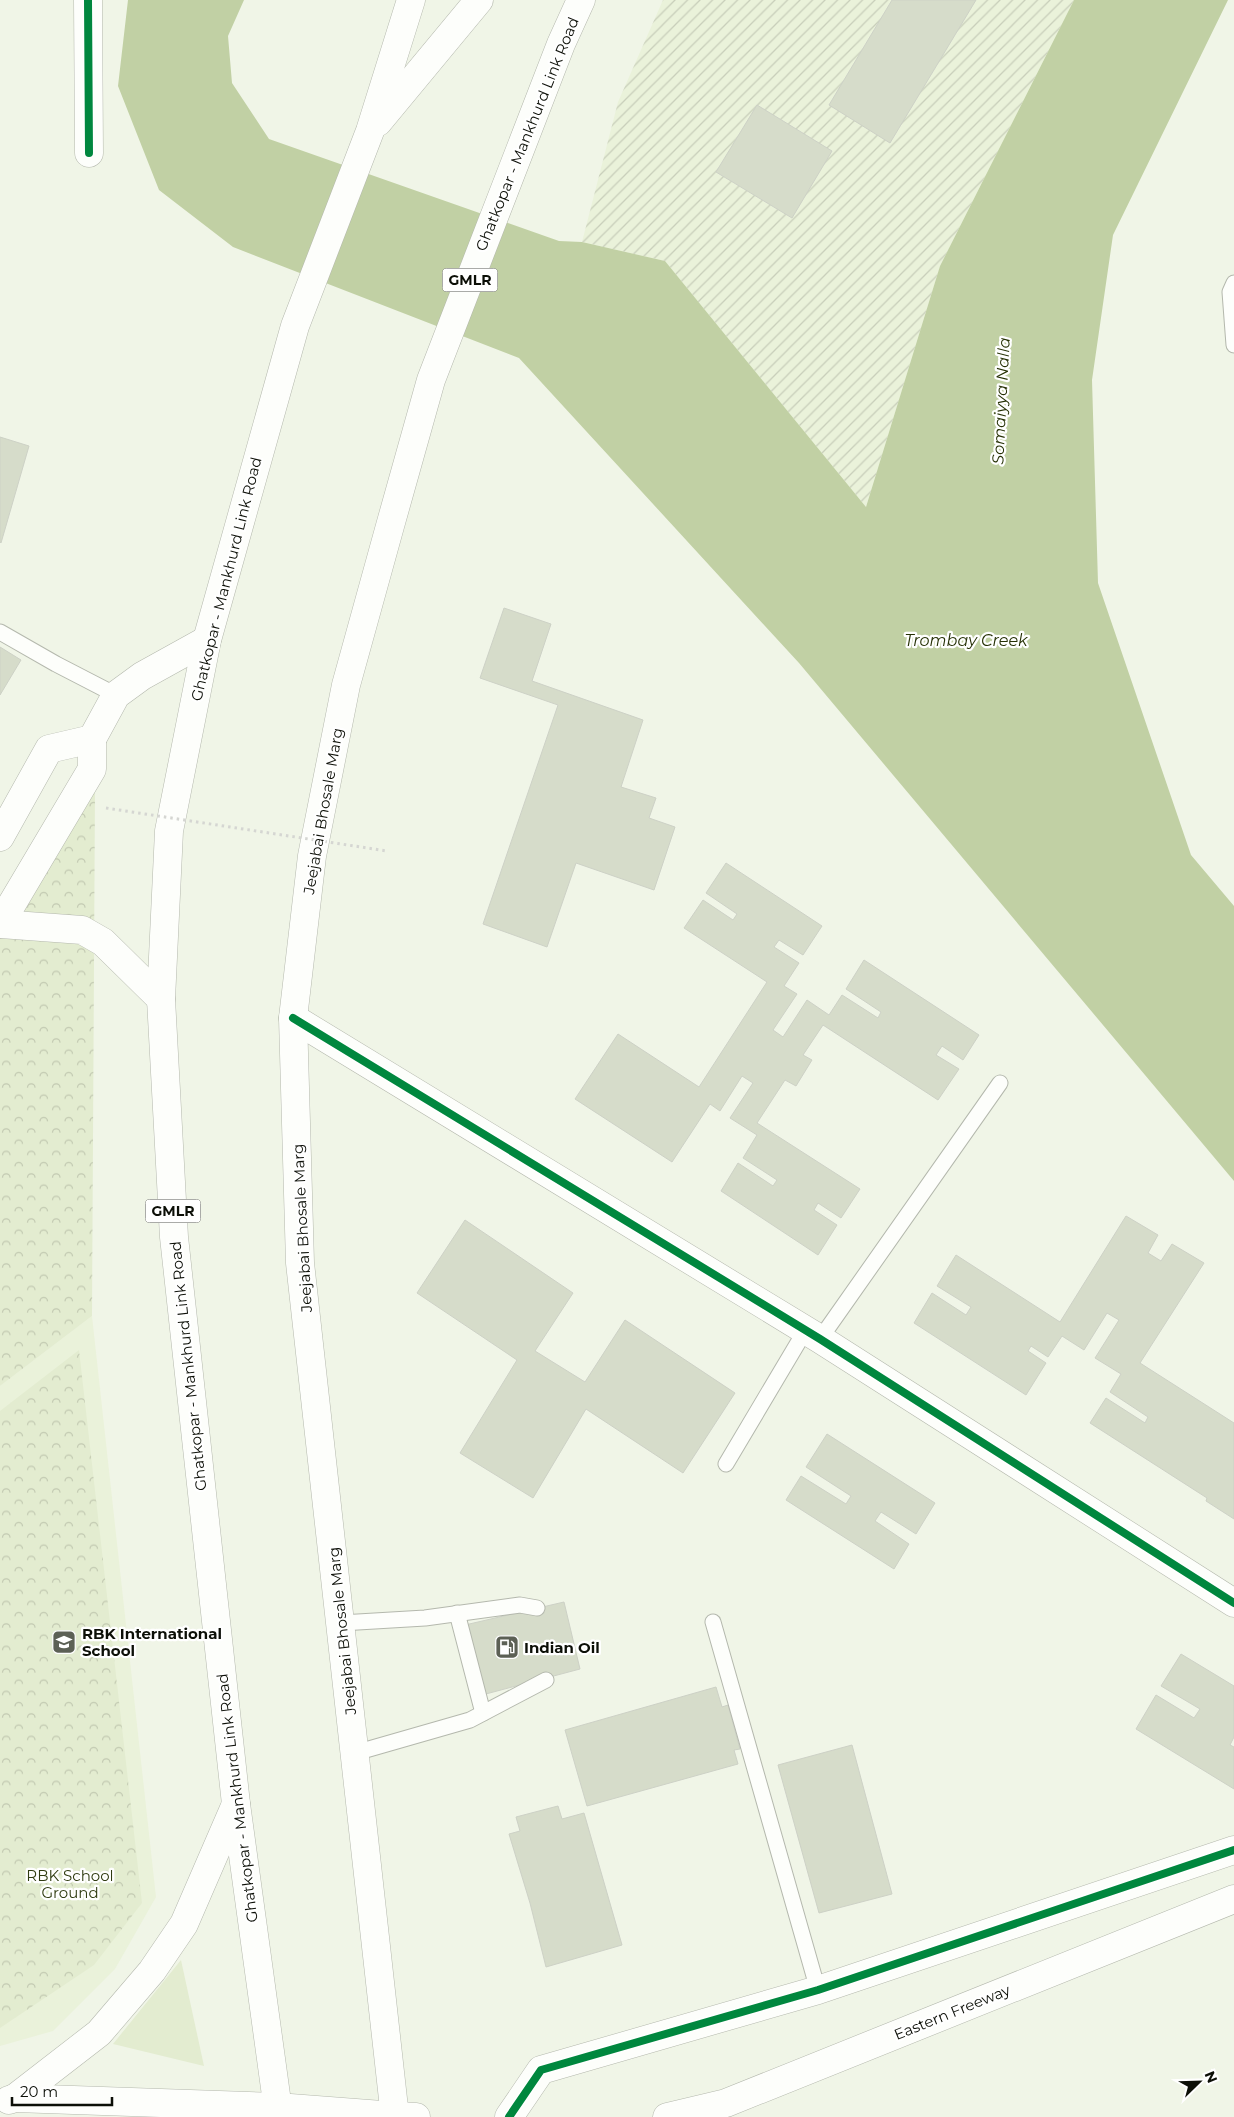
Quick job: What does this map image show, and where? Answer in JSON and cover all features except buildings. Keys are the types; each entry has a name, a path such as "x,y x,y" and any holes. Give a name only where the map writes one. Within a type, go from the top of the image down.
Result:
{"main road":[{"path":"88,0 89,153"},
{"name":"GMLR","path":"370,130 411,0"},
{"path":"370,130 479,0"},
{"name":"Ghatkopar - Mankhurd Link Road","path":"431,380 561,44 581,0"},
{"name":"Ghatkopar - Mankhurd Link Road","path":"278,2112 236,1804 174,1237 161,1000 169,830 207,640 295,326 370,130"},
{"name":"Jeejabai Bhosale Marg","path":"402,2117 355,1753 300,1263 294,1018 312,856 346,685 431,380"},
{"path":"161,1000 103,942 82,930 0,924 92,769 92,739 116,695 142,676 207,640"},
{"path":"0,837 49,749 92,739"},
{"path":"294,1018 812,1335 1234,1603"},
{"path":"8,2100 98,2033 152,1971 184,1924 236,1804"},
{"path":"509,2117 540,2070 818,1990 1234,1850"},
{"name":"Eastern Freeway","path":"667,2117 726,2103 1234,1898"},
{"path":"8,2100 402,2117"}],"lane":[{"path":"1234,282 1230,292 1234,344"},
{"path":"0,632 116,695"},
{"path":"726,1464 812,1335 1000,1083"},
{"path":"341,1623 425,1618 520,1605 537,1608"},
{"path":"457,1613 484,1713"},
{"path":"713,1622 818,1990"},
{"path":"355,1753 470,1720 546,1680"}],"path":[{"path":"106,808 387,851"}],"shaded area":[{"path":"663,0 1074,0 940,266 866,507 665,261 582,242 618,102"},
{"name":"RBK School Ground","path":"92,1316 156,1897 115,1969 53,2031 0,2046 0,1386"}],"green space":[{"path":"95,789 92,1316 0,1386 0,910"},
{"name":"RBK School Ground","path":"79,1350 142,1903 94,1965 0,2028 0,1411"},
{"path":"181,1960 204,2066 113,2044"}],"water":[{"name":"Trombay Creek","path":"128,0 244,0 228,36 232,83 269,139 559,241 582,242 665,261 866,507 940,266 1074,0 1228,0 1113,235 1092,380 1098,583 1191,855 1234,906 1234,1181 799,663 519,358 233,247 159,190 118,86"}],"cycle path":[{"path":"88,0 89,153"},
{"path":"293,1018 820,1339 1234,1603"},
{"path":"509,2117 541,2070 818,1990 1234,1850"}],"place":[{"name":"RBK International School","path":"64,1642"},
{"name":"Indian Oil","path":"507,1647"}],"water label":[{"name":"Somaiyya Nalla","path":"1001,401"}]}
